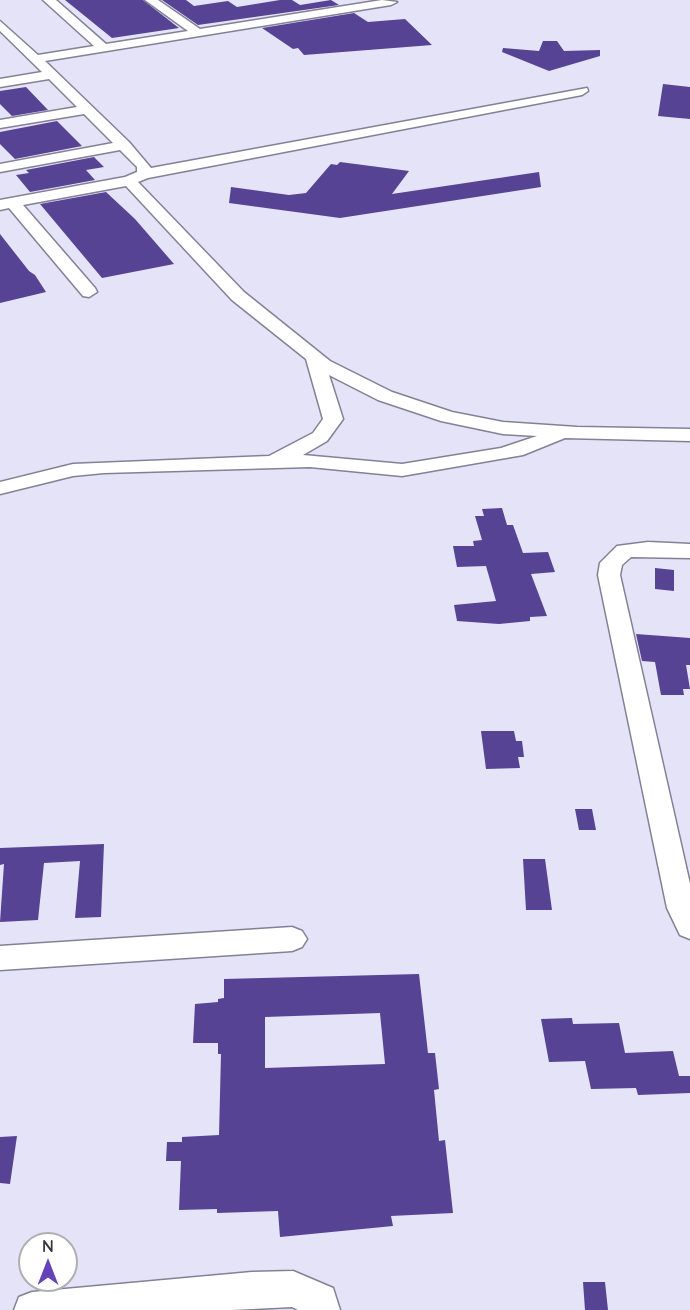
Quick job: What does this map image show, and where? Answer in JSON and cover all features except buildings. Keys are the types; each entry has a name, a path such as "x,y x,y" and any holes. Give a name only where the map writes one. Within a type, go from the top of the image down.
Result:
{"street":[{"path":"49,0 103,48"},
{"path":"151,0 198,33"},
{"path":"37,59 371,3 391,2"},
{"path":"0,24 144,166 136,178"},
{"path":"0,83 50,75"},
{"path":"6,204 582,91"},
{"path":"0,124 86,110"},
{"path":"0,168 124,146"},
{"path":"136,178 218,277 314,357 365,387 429,412 503,428 562,433 690,435"},
{"path":"6,204 89,292"},
{"path":"262,462 294,452 320,437 329,427 333,412 314,357"},
{"path":"0,488 73,470 104,467 317,461 402,470 523,449 562,433"},
{"path":"690,551 648,549 625,551 611,563 609,575 681,908 690,927"},
{"path":"0,958 292,939"},
{"path":"32,1310 252,1290 293,1289 320,1301 322,1310"}]}
